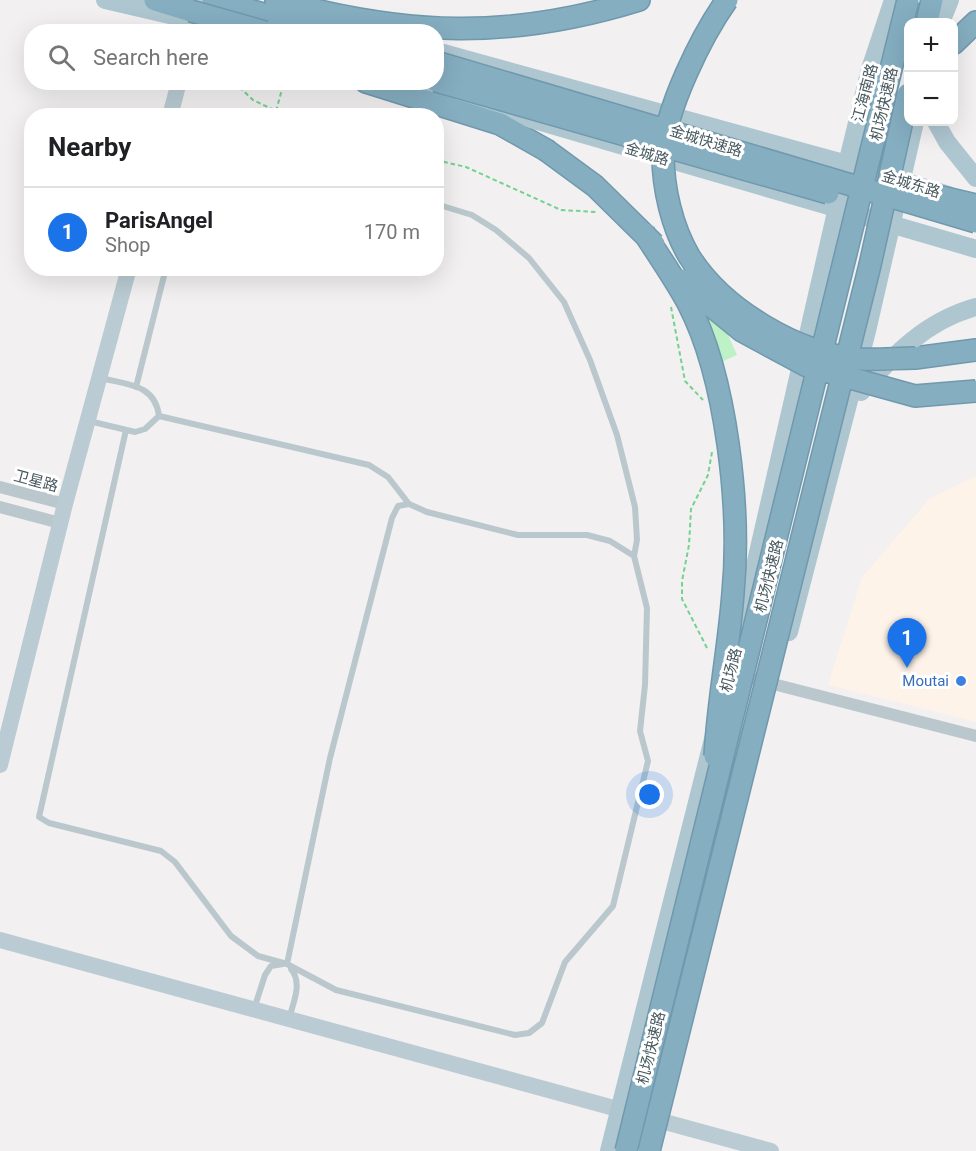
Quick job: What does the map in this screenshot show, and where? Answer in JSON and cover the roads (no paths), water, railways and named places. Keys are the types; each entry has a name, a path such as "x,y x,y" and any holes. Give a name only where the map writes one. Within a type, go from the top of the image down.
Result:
{"highway":[{"path":"155,0 213,24"},
{"path":"213,0 299,24"},
{"path":"276,0 350,18 389,24"},
{"path":"444,28 471,30 540,25 593,14 639,0"},
{"path":"728,0 696,54 675,103 663,154 669,207 689,255 720,294 761,324 807,346 858,359 915,358 976,350"},
{"name":"机场快速路","path":"626,1151 908,0"},
{"path":"928,18 932,0"},
{"path":"195,16 230,24"},
{"path":"958,39 976,22"},
{"name":"金城快速路","path":"444,64 976,222"},
{"name":"金城快速路","path":"444,83 976,236"},
{"path":"524,87 976,204"},
{"path":"392,90 500,124 546,150 595,186 644,233 693,291 742,331 807,366 915,396 976,391"},
{"name":"机场快速路","path":"650,1151 870,265 904,115"},
{"path":"870,265 913,126"},
{"path":"644,233 688,304 712,369 726,433 734,532 734,591 717,726 713,803"}],"main road":[{"path":"105,0 195,16"},
{"path":"249,0 335,24"},
{"name":"江海南路","path":"842,187 870,69 893,0"},
{"path":"943,18 950,0"},
{"path":"444,53 847,164"},
{"name":"金城路","path":"431,90 891,225"},
{"path":"656,1151 846,416 913,126"},
{"path":"938,126 947,142 976,178"},
{"name":"金城东路","path":"847,164 976,204"},
{"name":"机场路","path":"609,1151 617,1110 731,673 842,187"},
{"path":"891,225 976,249"},
{"path":"846,416 860,393 896,351 930,327 976,307"}],"street":[{"path":"172,108 177,90"},
{"path":"0,765 60,523 127,276"},
{"name":"卫星路","path":"0,487 65,504"},
{"path":"0,507 60,523"},
{"path":"731,673 775,686 976,735"},
{"path":"0,940 771,1151"}],"lane":[{"path":"126,430 39,817 49,823 161,851 175,862 231,936 258,956 287,964 336,990 515,1035 529,1033 542,1023 565,962 613,906 648,761 640,731 645,685 647,608 634,556 637,540 635,507 616,435 590,360 564,302 529,258 496,230 472,215 444,206"},
{"path":"136,387 164,276"},
{"path":"100,377 136,387 152,395 158,403 159,416"},
{"path":"159,416 369,465 388,477 409,504 427,512 518,535 587,535 610,541 634,556"},
{"path":"88,421 135,432 145,429 159,416"},
{"path":"287,964 330,758 392,518 398,506 409,504"},
{"path":"254,1010 265,975 271,966 287,964"},
{"path":"287,964 296,975 298,987 289,1019"}],"place":[{"name":"ParisAngel","path":"907,668"},
{"name":"Moutai","path":"961,681"}]}
